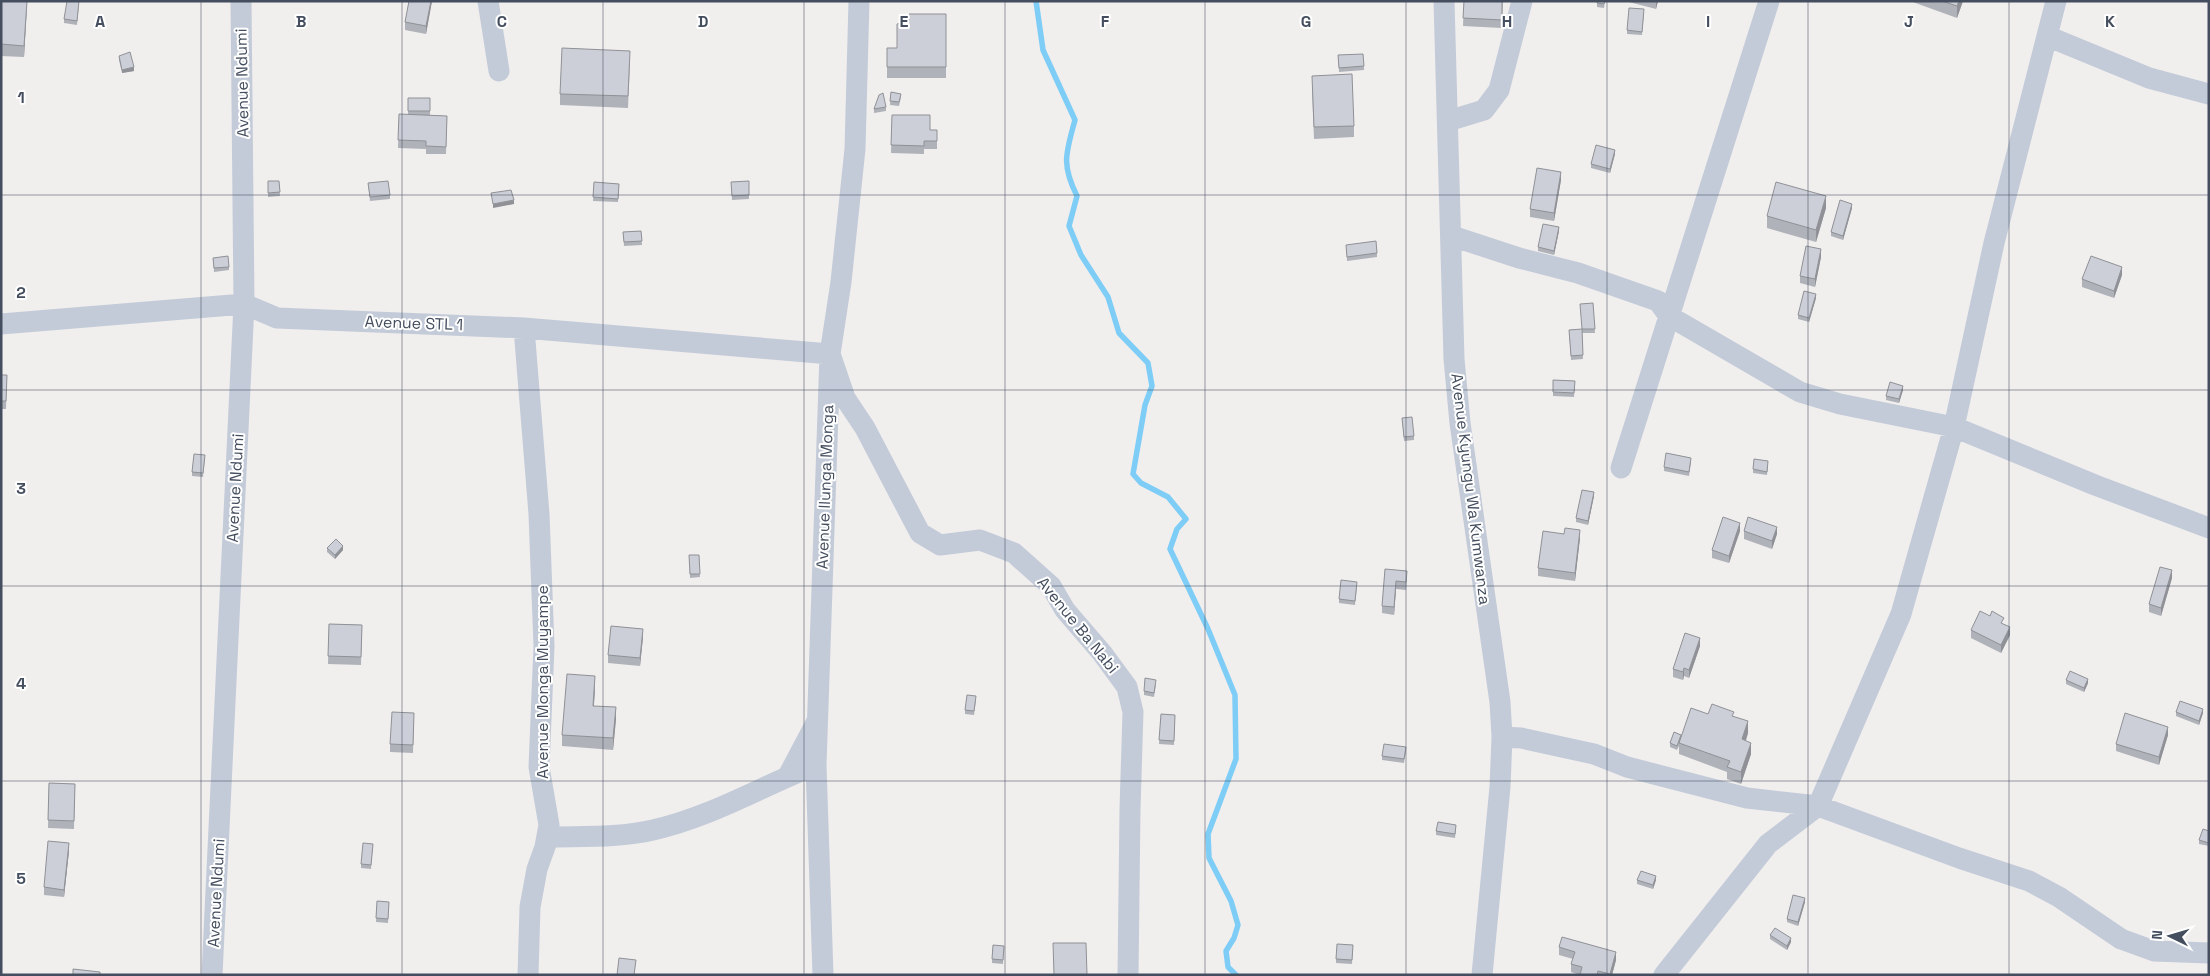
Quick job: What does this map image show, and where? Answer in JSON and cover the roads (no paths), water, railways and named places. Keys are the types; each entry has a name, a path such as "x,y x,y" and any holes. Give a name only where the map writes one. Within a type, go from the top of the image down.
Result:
{"street":[{"name":"Avenue Ndumi","path":"212,975 244,304 241,1"},
{"path":"488,1 498,71"},
{"name":"Avenue Ilunga Monga","path":"823,975 816,765 830,354 841,282 855,149 859,1"},
{"name":"Avenue Kyungu Wa Kumwanza","path":"1444,1 1454,359 1460,423 1498,692 1502,737 1500,787 1482,975"},
{"path":"1448,121 1484,110 1499,90 1522,1"},
{"path":"1621,468 1769,1"},
{"path":"1664,975 1768,844 1818,806 1901,614 1954,426 1994,243 2056,1"},
{"path":"2047,36 2149,78 2209,94"},
{"path":"1452,236 1519,258 1578,274 1658,301 1669,316 1800,392 1840,404 1954,426 2095,485 2209,528"},
{"name":"Avenue STL 1","path":"1,324 244,304 278,318 524,328 830,354"},
{"name":"Avenue Monga Muyampe","path":"524,328 539,514 544,646 539,767 549,825 537,869 530,907 528,975"},
{"name":"Avenue Ba Nabi","path":"830,354 845,398 865,428 920,533 940,545 980,540 1014,553 1051,586 1064,610 1102,653 1127,687 1134,712 1130,808 1128,975"},
{"path":"788,776 818,720"},
{"path":"1502,737 1520,738 1594,754 1627,767 1747,798 1818,806 1959,858 2029,881 2059,897 2121,939 2154,951 2209,953"},
{"path":"547,836 634,834 655,830 707,813 816,765"}],"waterway":[{"path":"1036,1 1043,50 1075,120 1067,150 1067,167 1077,196 1069,226 1081,255 1108,297 1119,333 1148,363 1152,386 1145,405 1133,474 1141,483 1168,497 1186,519 1177,529 1170,549 1208,629 1235,695 1236,759 1208,834 1209,858 1231,901 1238,925 1234,938 1226,951 1228,967 1236,975"}]}
